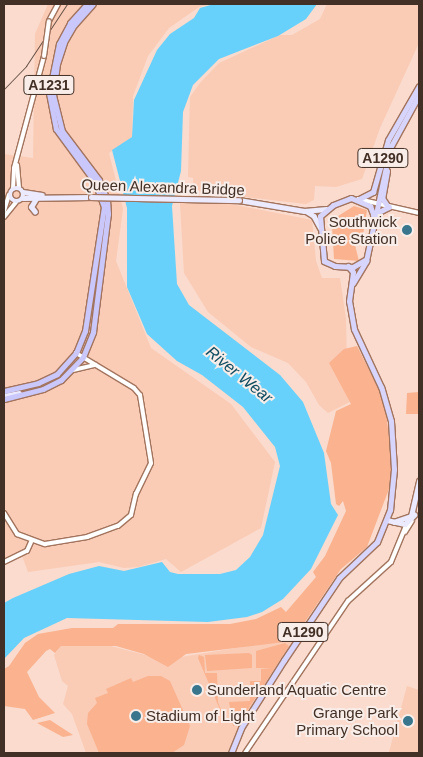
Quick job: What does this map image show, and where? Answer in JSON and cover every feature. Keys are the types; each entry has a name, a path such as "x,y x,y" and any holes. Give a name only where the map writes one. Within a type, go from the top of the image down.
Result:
{"highway":[{"name":"A1231","path":"4,390 10,390 53,376 76,353 85,331 104,207 95,182 56,129 51,112 49,84 54,59 63,35 87,4"},
{"name":"A1231","path":"4,398 56,384 73,370 83,357 93,332 108,207 99,180 62,131 54,106 54,85 64,42 74,25 93,4"}],"main road":[{"name":"A1290","path":"358,200 373,192 388,140 419,86"},
{"name":"A1290","path":"351,287 366,257 373,214 387,160 398,129 419,95"},
{"path":"366,257 361,264 348,266 324,261 320,216 326,209 343,200 358,200 370,206 373,214 389,207 382,198 387,160"},
{"path":"22,192 16,202 9,195 13,189 22,192 37,197 51,196"},
{"path":"22,192 51,196"},
{"name":"Queen Alexandra Bridge","path":"51,196 238,200 304,211 326,209"},
{"path":"35,212 31,207 37,197"},
{"path":"304,211 314,216 320,230"},
{"name":"A1290","path":"232,753 241,728 325,598 339,578 377,542 390,521 394,480 391,421 381,388 354,329 349,310 353,272 348,266"},
{"path":"390,521 407,524 411,519 419,481"},
{"path":"390,521 411,519"}],"street":[{"path":"13,189 17,163 44,56 49,21 58,4"},
{"path":"17,163 22,192"},
{"path":"4,211 9,195"},
{"path":"358,200 419,213"},
{"path":"4,217 16,202"},
{"path":"4,513 13,530 32,542 45,544 73,540 118,526 130,515 135,498 151,463 142,402 134,388 76,353"},
{"path":"73,370 98,366"},
{"path":"245,753 348,600 391,562 411,519"},
{"path":"404,533 407,524"},
{"path":"4,562 28,551 32,542"}],"shaded area":[{"path":"48,4 211,4 199,7 169,28 148,56 133,96 132,137 109,153 123,209 116,261 151,348 231,404 275,462 261,528 181,572 166,559 138,567 124,568 99,562 28,572 21,553 4,560 4,520 13,532 4,509 4,154 33,158 35,34"},
{"path":"327,4 419,4 419,43 380,128 362,179 336,187 315,186 314,200 306,204 193,191 193,178 188,177 190,97 200,83 219,63 280,35 292,35 320,19"},
{"path":"180,203 226,203 312,220 316,261 322,278 340,278 346,319 347,365 358,398 328,413 319,405 306,382 288,363 251,347 208,312 184,273"},
{"path":"354,206 367,210 362,242 355,245 359,261 334,259 332,225 335,218"},
{"path":"357,346 379,389 386,411 392,464 389,489 367,547 341,569 292,641 186,654 168,667 144,654 116,646 61,646 55,653 50,649 46,651 27,672 39,697 55,713 33,720 25,709 4,706 4,669 9,666 25,643 38,634 72,628 113,628 118,624 230,624 256,619 281,607 286,612 316,577 313,572 325,556 346,511 343,501 339,506 336,504 331,463 326,451 336,411 351,404 329,363 344,349"},
{"path":"419,392 419,414 406,414 407,393"},
{"path":"286,640 294,642 242,720 229,753 86,753 72,714 63,704 68,686 62,681 54,655 61,646 107,645 149,656 181,657"},
{"path":"285,643 289,646 238,725 233,726 229,702 250,701 250,681 261,681 261,669 272,668 256,668 256,651"},
{"path":"249,653 252,655 252,668 207,671 205,655"},
{"path":"199,655 204,657 205,673 217,673 218,702 227,726 198,658"},
{"name":"Stadium of Light","path":"148,676 161,676 170,681 190,726 184,745 172,753 99,753 87,724 88,713 97,703 95,698 108,693 106,689 131,678 133,682"},
{"name":"Grange Park Primary School","path":"407,686 419,690 419,753 393,753 389,752"},
{"path":"50,720 73,735 63,737 37,723"}],"water":[{"name":"River Wear","path":"214,4 317,4 306,19 278,36 219,59 193,85 183,112 181,171 172,206 177,284 189,305 280,375 303,402 324,453 331,504 338,515 311,569 283,599 262,612 247,617 208,622 67,618 24,638 4,659 4,603 13,598 69,574 99,566 124,571 162,562 170,572 178,574 220,574 236,570 250,557 263,535 280,466 275,447 243,407 202,375 177,361 147,334 127,287 127,208 112,150 132,137 134,100 157,50 170,34 194,18 200,8"}],"tram line":[{"path":"4,89 26,66 67,4"}],"place":[{"name":"Southwick Police Station","path":"407,230"},
{"name":"Sunderland Aquatic Centre","path":"197,690"},
{"name":"Stadium of Light","path":"136,716"},
{"name":"Grange Park Primary School","path":"408,721"}]}
